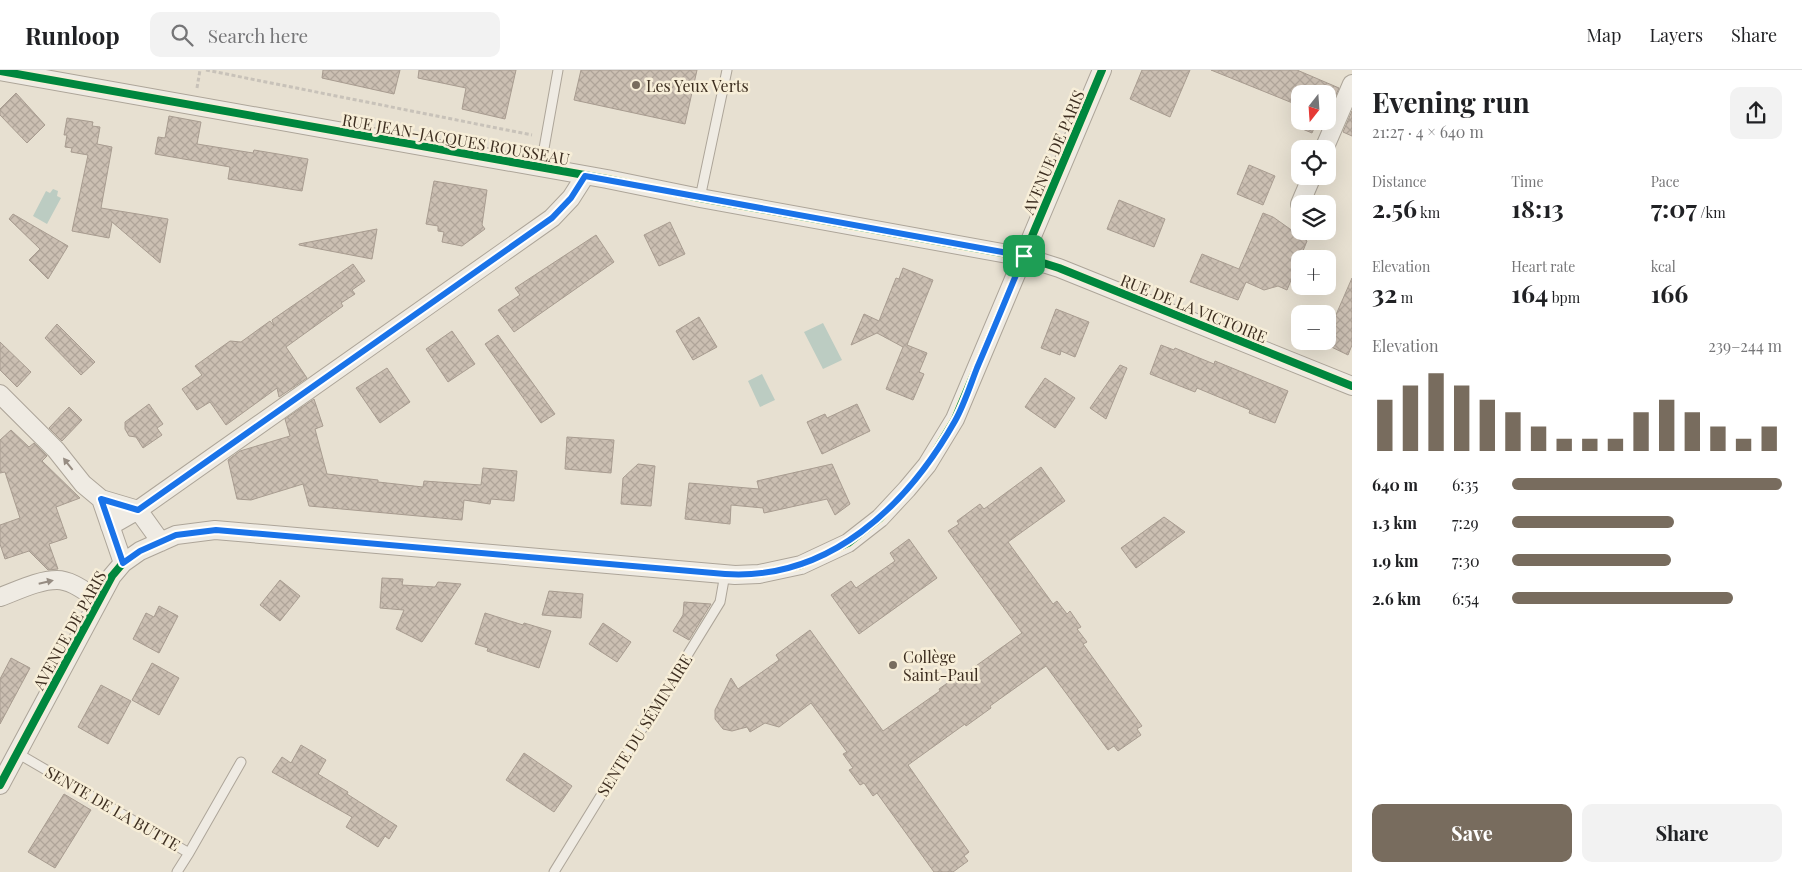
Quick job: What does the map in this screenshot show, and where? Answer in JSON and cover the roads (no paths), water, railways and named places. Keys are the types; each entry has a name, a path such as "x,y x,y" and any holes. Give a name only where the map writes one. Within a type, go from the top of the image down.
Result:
{"street":[{"name":"AVENUE DE PARIS","path":"0,785 112,576 123,563 140,551 176,535 216,530 725,574 759,574 801,565 848,543 880,518 927,465 956,420 1102,70"},
{"name":"RUE JEAN-JACQUES ROUSSEAU","path":"0,71 1024,256"},
{"path":"1328,140 1352,84"},
{"path":"110,526 138,510 552,218 571,198 585,176"},
{"name":"RUE DE LA VICTOIRE","path":"1024,256 1059,268 1352,386"},
{"path":"0,394 56,450 83,484 101,499 138,510 160,542"},
{"path":"101,499 123,563"},
{"path":"0,597 43,582 58,580 75,585 100,600"}],"lane":[{"path":"543,168 543,154 558,70"},
{"path":"700,198 727,70"},
{"name":"SENTE DU SÉMINAIRE","path":"554,872 720,602 725,574"},
{"name":"SENTE DE LA BUTTE","path":"17,753 189,853 177,872"},
{"path":"189,853 241,762"}],"place":[{"name":"Les Yeux Verts","path":"636,85"},
{"name":"Collège Saint-Paul","path":"893,665"}]}
